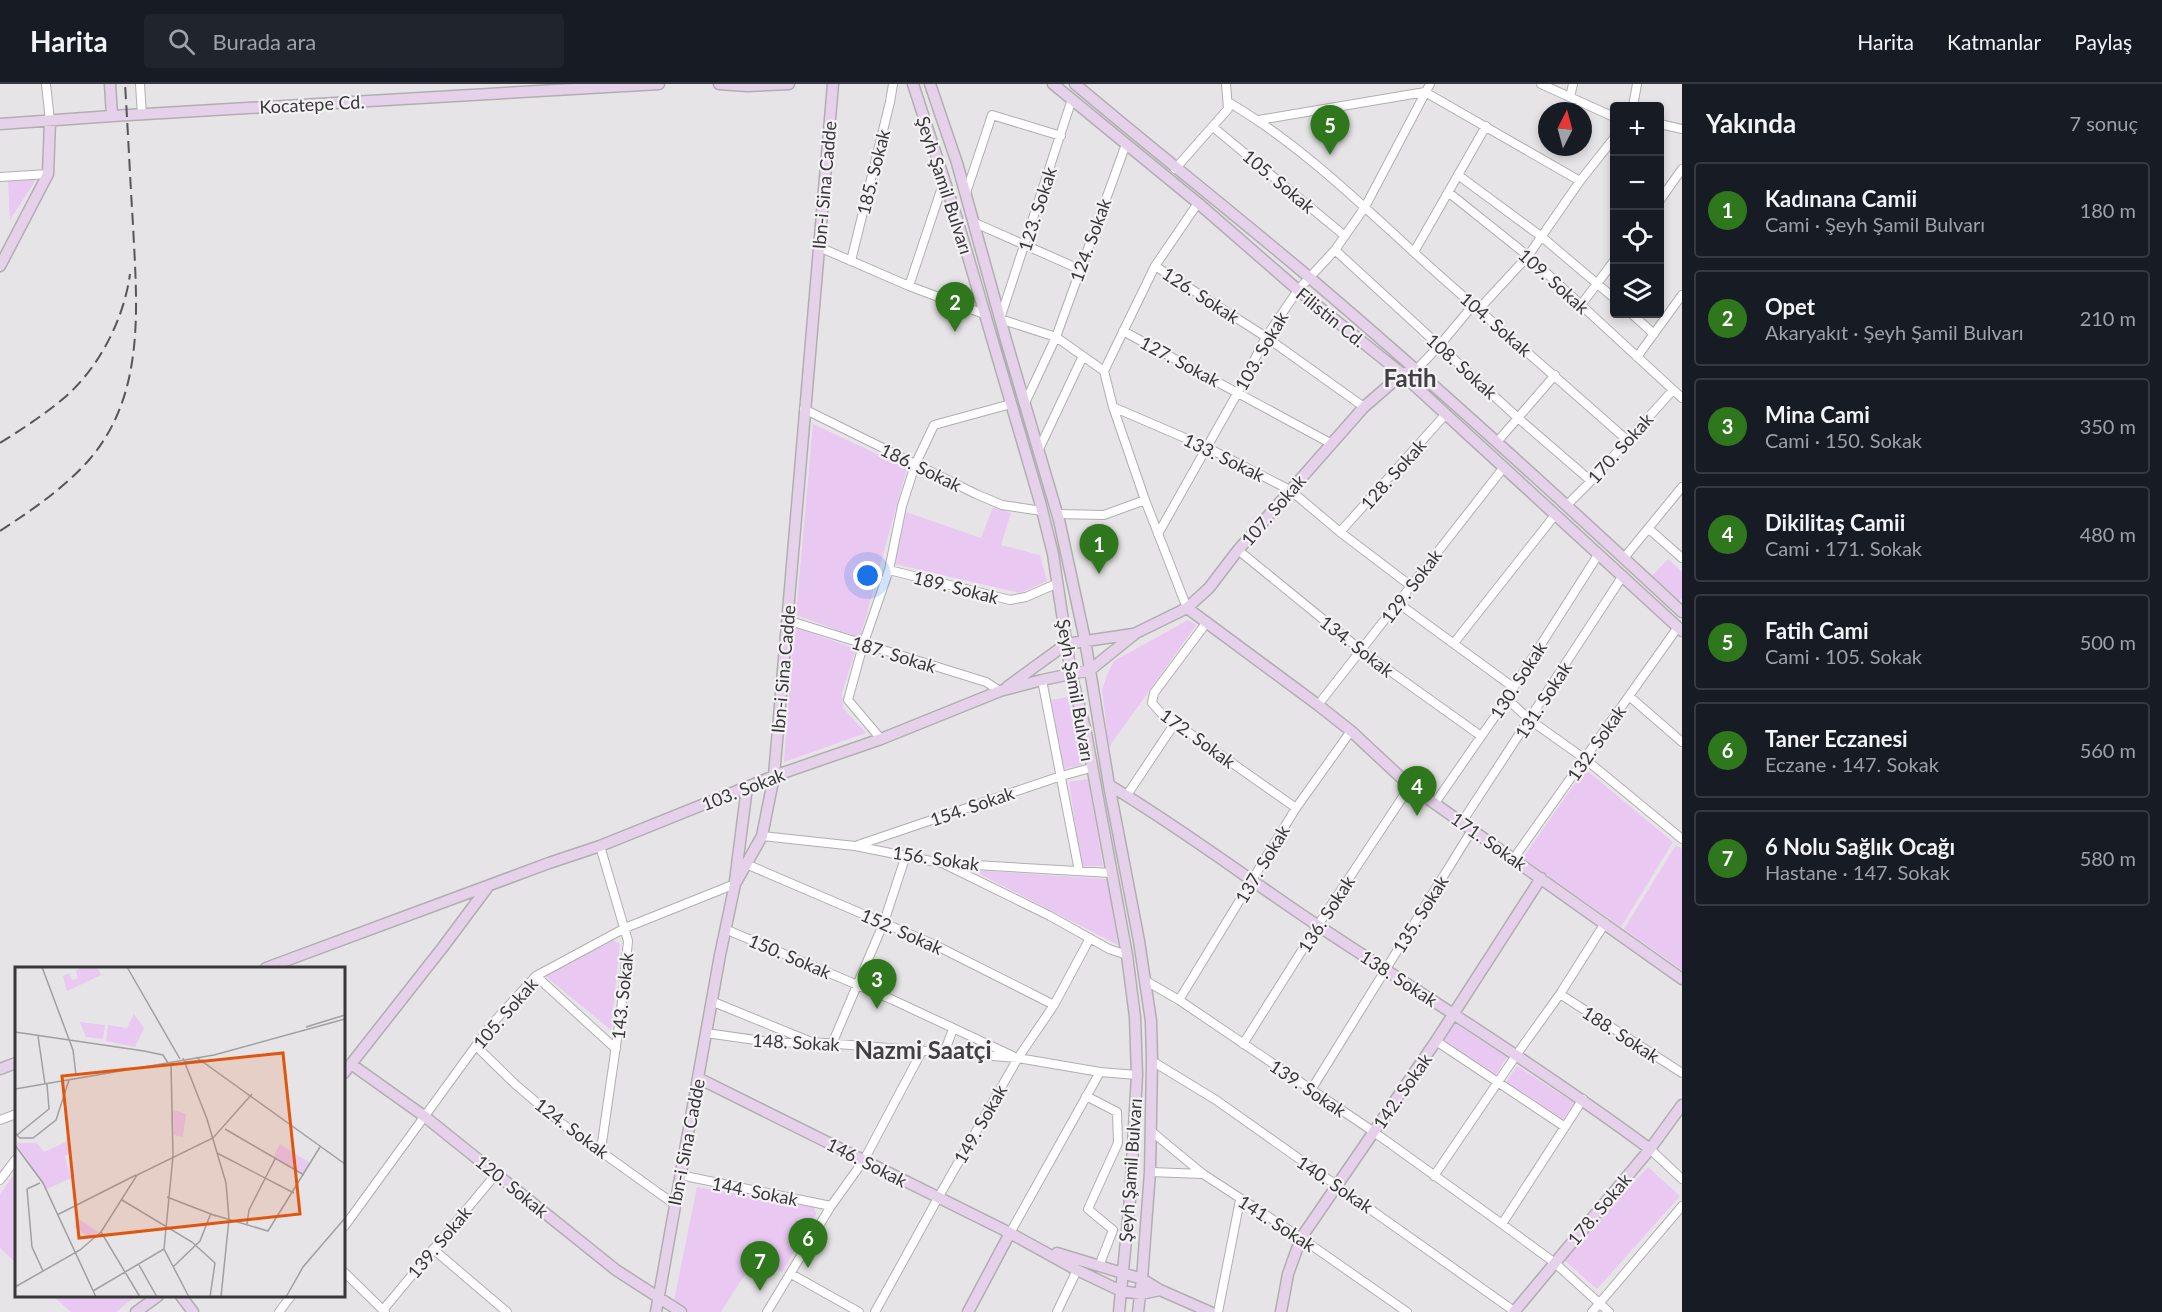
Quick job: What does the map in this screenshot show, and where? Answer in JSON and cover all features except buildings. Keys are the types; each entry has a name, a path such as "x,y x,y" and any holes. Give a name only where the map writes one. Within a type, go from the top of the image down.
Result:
{"main road":[{"name":"Kocatepe Cd.","path":"0,124 521,88 660,84"},
{"path":"719,84 747,86 789,84"},
{"name":"Ibn-i Sina Cadde","path":"656,1312 725,929 735,884 762,836 774,776 833,84"},
{"name":"Şeyh Şamil Bulvarı","path":"913,84 957,219 1053,554 1071,674 1085,728 1127,955 1135,1017 1137,1075 1119,1312"},
{"name":"Şeyh Şamil Bulvarı","path":"930,84 966,193 1000,319 1058,514 1085,640 1146,981 1151,1021 1151,1131 1138,1312"},
{"name":"Filistin Cd.","path":"1053,84 1198,203 1298,290 1402,374 1680,629"},
{"name":"Filistin Cd.","path":"1075,84 1175,169 1309,277 1416,370 1682,612"},
{"path":"109,86 112,116"},
{"path":"0,266 48,174 50,121"},
{"path":"1402,374 1416,370"},
{"name":"107. Sokak","path":"1136,633 1187,608 1209,588 1238,550 1364,407 1402,374"},
{"name":"171. Sokak","path":"1187,608 1351,731 1410,786 1682,979"},
{"path":"1090,670 1136,633"},
{"name":"103. Sokak","path":"1000,691 1066,644 1136,633"},
{"name":"103. Sokak","path":"271,967 549,862 600,846 774,776 881,739 1000,691 1090,670"},
{"name":"138. Sokak","path":"1110,785 1318,926 1517,1054 1650,1149"},
{"path":"735,884 747,787"},
{"name":"142. Sokak","path":"1281,1312 1288,1274 1301,1238 1436,1041 1541,878"},
{"path":"346,1065 487,887"},
{"path":"0,1069 15,1063"},
{"name":"120. Sokak","path":"346,1065 424,1116 616,1270 681,1312"},
{"name":"146. Sokak","path":"698,1078 1010,1233 1077,1270 1121,1291 1141,1294"},
{"name":"178. Sokak","path":"1514,1312 1650,1149 1682,1105"},
{"path":"968,1312 1010,1233"},
{"name":"146. Sokak","path":"1035,1246 1142,1279 1160,1290 1210,1312"},
{"path":"1141,1294 1160,1290"},
{"path":"136,1312 157,1297"},
{"path":"182,1297 193,1312"}],"street":[{"path":"46,84 50,121"},
{"path":"140,84 142,115"},
{"name":"185. Sokak","path":"850,261 893,84"},
{"path":"1175,169 1228,109 1226,84"},
{"path":"1541,84 1610,115"},
{"path":"1570,97 1573,84"},
{"path":"1634,102 1637,84"},
{"path":"1259,120 1427,88 1486,126 1580,181"},
{"name":"103. Sokak","path":"1158,534 1238,392 1266,337 1298,290 1335,250 1365,207 1427,88"},
{"name":"123. Sokak","path":"1000,319 1072,99"},
{"name":"104. Sokak","path":"1228,102 1259,120 1365,207 1628,441"},
{"path":"966,193 992,115 1061,136"},
{"path":"1664,125 1682,129"},
{"path":"1414,252 1486,126"},
{"name":"105. Sokak","path":"1213,127 1345,236"},
{"path":"1416,370 1528,256 1580,181 1610,143"},
{"name":"124. Sokak","path":"1025,403 1056,336 1126,144"},
{"path":"1664,193 1682,169"},
{"path":"0,177 48,174"},
{"path":"1458,175 1542,237 1610,294"},
{"path":"909,286 944,181"},
{"name":"109. Sokak","path":"1448,192 1528,256 1682,398"},
{"path":"1187,608 1145,500 1113,407 1104,370 1155,266 1198,203"},
{"path":"973,222 1079,269"},
{"path":"819,247 909,286 984,314"},
{"name":"108. Sokak","path":"1335,250 1518,418 1591,481"},
{"path":"1581,305 1612,264"},
{"name":"126. Sokak","path":"1155,266 1266,337 1364,407"},
{"path":"1637,357 1682,295"},
{"path":"1637,318 1654,333"},
{"path":"1000,319 1056,336 1104,370"},
{"name":"127. Sokak","path":"1123,331 1332,444"},
{"path":"1039,449 1083,356"},
{"path":"1497,442 1555,375"},
{"name":"170. Sokak","path":"1567,505 1673,390"},
{"path":"881,739 848,700 863,645 889,570 902,506 915,465 934,425 1011,404"},
{"name":"133. Sokak","path":"1113,407 1206,447 1290,490 1340,532 1411,586"},
{"name":"186. Sokak","path":"804,409 915,465 1002,505 1042,511"},
{"name":"128. Sokak","path":"1340,532 1445,415"},
{"name":"129. Sokak","path":"1318,705 1504,467"},
{"path":"1624,558 1682,487"},
{"path":"1058,514 1104,515 1145,500"},
{"path":"1454,643 1555,515"},
{"path":"1649,529 1682,558"},
{"name":"134. Sokak","path":"1238,550 1362,651 1481,736"},
{"name":"130. Sokak","path":"1435,803 1514,687 1598,555"},
{"name":"189. Sokak","path":"889,570 1010,600 1026,597 1058,584"},
{"name":"131. Sokak","path":"1462,822 1622,577"},
{"path":"1398,603 1514,687"},
{"name":"187. Sokak","path":"787,620 986,682 1000,691"},
{"name":"172. Sokak","path":"1207,622 1154,693 1152,703 1161,713 1296,808"},
{"name":"132. Sokak","path":"1514,858 1629,696 1680,629"},
{"path":"1042,680 1078,871"},
{"path":"1629,696 1682,742"},
{"path":"1506,698 1530,720 1586,759 1682,839"},
{"path":"1127,795 1175,723"},
{"name":"137. Sokak","path":"1179,1000 1296,808 1351,731"},
{"name":"154. Sokak","path":"855,846 1061,776 1091,768"},
{"name":"136. Sokak","path":"1243,1044 1410,786"},
{"name":"135. Sokak","path":"1311,1090 1472,830"},
{"name":"156. Sokak","path":"762,836 855,846 941,863 1111,873"},
{"name":"143. Sokak","path":"600,846 628,941 616,1049 601,1150"},
{"path":"832,1044 884,922 906,855"},
{"path":"941,863 1109,949 1127,955"},
{"name":"152. Sokak","path":"746,864 935,945 1054,1005"},
{"name":"105. Sokak","path":"345,1226 492,1025 536,976 625,928 735,884"},
{"path":"1434,1176 1560,994 1605,923"},
{"name":"150. Sokak","path":"725,929 856,984 1018,1058"},
{"name":"149. Sokak","path":"875,1312 1018,1058 1054,1005 1090,938"},
{"path":"536,976 616,1049"},
{"name":"139. Sokak","path":"1146,981 1179,1000 1374,1132 1555,1263 1609,1312"},
{"name":"188. Sokak","path":"1560,994 1682,1073"},
{"path":"711,1001 813,1042"},
{"path":"944,1053 953,1029"},
{"name":"148. Sokak","path":"706,1033 777,1044 813,1042 1018,1058 1100,1072 1137,1075"},
{"path":"1436,1041 1565,1127"},
{"name":"124. Sokak","path":"476,1046 516,1085 561,1122 674,1204"},
{"path":"767,1312 831,1206 864,1160 922,1052"},
{"name":"140. Sokak","path":"1152,1061 1216,1100 1514,1312"},
{"path":"1010,1233 1100,1072"},
{"path":"1086,1096 1117,1112 1118,1143 1088,1209 1113,1230 1099,1266"},
{"path":"1502,1224 1583,1099"},
{"path":"0,1120 15,1114"},
{"name":"141. Sokak","path":"1151,1131 1203,1174 1301,1238 1407,1312"},
{"name":"138. Sokak","path":"1650,1149 1682,1179"},
{"path":"0,1180 15,1160"},
{"path":"1149,1172 1203,1174"},
{"name":"139. Sokak","path":"384,1311 496,1174"},
{"name":"144. Sokak","path":"680,1175 831,1206"},
{"path":"1218,1312 1240,1200"},
{"path":"1592,1312 1682,1206"},
{"path":"433,1250 507,1312"},
{"path":"1057,1312 1077,1270"},
{"path":"345,1273 384,1311"},
{"path":"791,1274 859,1312"},
{"path":"279,1312 290,1297"}],"shaded area":[{"path":"37,178 10,220 8,181"},
{"path":"813,424 907,468 860,638 796,615"},
{"path":"993,507 1011,513 1001,545 1040,555 1047,581 1020,593 895,564 906,512 981,538"},
{"path":"1668,559 1682,572 1682,598 1679,601 1652,576"},
{"path":"1188,620 1196,625 1109,747 1102,690 1114,661"},
{"path":"794,627 856,649 842,693 843,708 866,733 784,762"},
{"path":"1068,697 1082,765 1064,769 1051,700"},
{"path":"1585,769 1673,842 1621,927 1523,858"},
{"path":"1088,779 1103,866 1081,866 1069,782"},
{"path":"1676,845 1682,849 1682,970 1624,929"},
{"path":"972,870 1107,879 1118,945"},
{"path":"612,940 620,944 611,1030 544,975"},
{"path":"1454,1023 1507,1057 1495,1076 1442,1041"},
{"path":"1517,1066 1574,1103 1563,1120 1505,1084"},
{"path":"1648,1167 1680,1196 1597,1289 1564,1260"},
{"path":"15,1173 15,1262 0,1248 0,1194"},
{"path":"697,1187 814,1207 816,1214 782,1272 755,1258 721,1312 689,1312 674,1301"},
{"path":"54,1297 135,1297 116,1312 71,1312"}],"railway":[{"path":"0,531 58,490 89,460 107,434 120,407 129,378 134,348 136,287 125,84"},
{"path":"0,443 33,422 64,398 88,372 108,342 116,325 130,274"}],"place":[{"name":"Fatih Cami","path":"1330,155"},
{"name":"Opet","path":"955,332"},
{"name":"Kadınana Camii","path":"1099,574"},
{"name":"Dikilitaş Camii","path":"1417,816"},
{"name":"Mina Cami","path":"877,1009"},
{"name":"Taner Eczanesi","path":"808,1268"},
{"name":"6 Nolu Sağlık Ocağı","path":"760,1291"}],"district":[{"name":"Fatih","path":"1410,377"},
{"name":"Nazmi Saatçi","path":"923,1049"}]}
